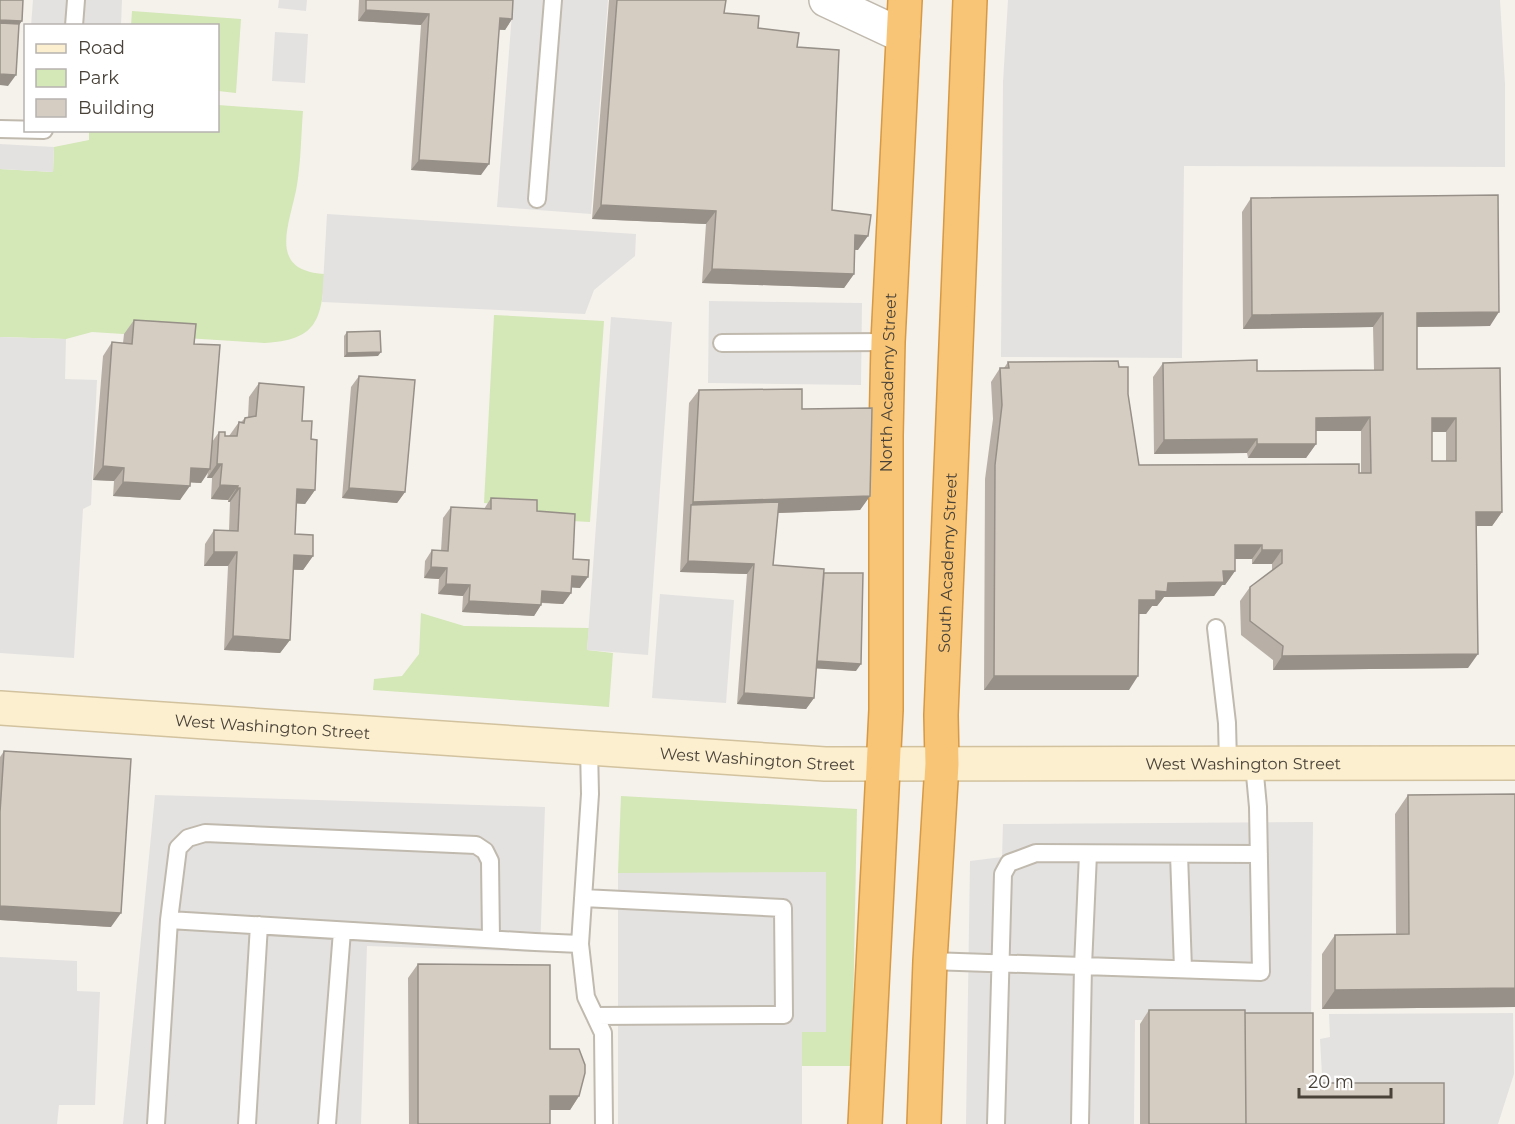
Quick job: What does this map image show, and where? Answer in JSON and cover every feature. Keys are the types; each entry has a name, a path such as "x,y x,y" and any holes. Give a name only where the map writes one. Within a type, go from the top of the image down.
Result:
{"highway":[{"name":"North Academy Street","path":"884,764 888,342 905,0"},
{"name":"South Academy Street","path":"924,1124 930,961 942,764 941,715 970,0"},
{"path":"865,1124 884,764"}],"street":[{"path":"826,0 903,36"},
{"name":"West Washington Street","path":"0,708 825,764 1515,763"}],"lane":[{"path":"74,24 76,0"},
{"path":"537,199 553,0"},
{"path":"0,129 24,130"},
{"path":"722,343 888,342"},
{"path":"930,961 1261,972 1258,807 1227,723 1216,628"},
{"path":"589,748 590,794 580,944 586,997 603,1034 604,1124"},
{"path":"156,1124 170,920 178,848 188,838 206,833 476,845 484,851 490,861 491,939"},
{"path":"996,1124 1003,874 1009,863 1036,854 1259,854"},
{"path":"1080,1124 1088,854"},
{"path":"1179,854 1184,969"},
{"path":"582,898 783,908 784,1015 595,1016"},
{"path":"170,920 580,944"},
{"path":"247,1124 259,925"},
{"path":"327,1124 342,930"}],"green space":[{"path":"132,11 241,19 236,93 219,91 219,24 131,24"},
{"path":"219,105 303,111 297,185 286,242 288,254 294,264 306,271 325,274 321,305 312,325 305,333 295,338 264,343 92,332 66,339 0,337 0,169 53,172 54,147 89,140 89,132 219,132"},
{"path":"494,315 604,321 590,522 535,519 536,508 484,503"},
{"path":"421,613 464,626 589,628 587,650 613,653 609,707 373,690 374,679 402,676 419,654"},
{"path":"621,796 857,809 852,1066 802,1066 802,1031 825,1032 618,873"}],"shaded area":[{"path":"33,0 122,0 121,24 31,24"},
{"path":"279,0 307,0 306,11 278,8"},
{"path":"513,0 608,0 591,214 497,207"},
{"path":"1008,0 1500,0 1505,84 1505,167 1184,166 1182,358 1001,357 1003,82"},
{"path":"275,32 308,34 305,83 272,81"},
{"path":"0,144 54,147 53,172 0,169"},
{"path":"327,214 636,234 635,256 594,290 585,314 322,302"},
{"path":"709,301 862,303 861,385 708,383"},
{"path":"611,317 672,322 648,655 587,650"},
{"path":"0,337 66,339 65,379 97,380 91,505 83,509 74,658 0,653"},
{"path":"660,594 734,600 726,703 652,698"},
{"path":"155,795 545,807 540,952 367,946 361,1124 123,1124"},
{"path":"1313,822 1311,1021 1135,1020 1134,1124 966,1124 970,861 1002,857 1003,824"},
{"path":"826,872 826,1032 802,1032 802,1124 618,1124 618,873"},
{"path":"0,957 77,961 77,991 100,992 95,1105 59,1105 57,1124 0,1124"},
{"path":"1513,1013 1514,1074 1498,1124 1436,1124 1323,1094 1320,1039 1330,1037 1329,1014"}],"building":[{"path":"0,0 23,0 22,21 0,20"},
{"path":"366,0 513,0 512,19 500,18 489,164 419,160 429,14 366,10"},
{"path":"617,0 726,0 724,13 759,16 758,28 799,33 797,47 839,50 832,210 871,215 868,236 855,235 854,274 712,269 716,211 601,205"},
{"path":"0,23 19,24 16,75 0,74"},
{"path":"1498,195 1499,312 1417,313 1417,369 1500,368 1502,512 1476,512 1478,654 1282,656 1283,646 1250,621 1250,587 1282,563 1282,550 1262,550 1262,545 1235,545 1235,571 1223,571 1224,582 1168,583 1167,592 1156,591 1156,600 1139,600 1138,676 994,676 995,465 1002,405 1000,368 1009,368 1008,362 1118,361 1119,367 1128,367 1128,394 1139,465 1359,464 1359,473 1371,473 1370,417 1316,418 1316,444 1257,444 1257,439 1164,440 1163,363 1257,360 1257,371 1383,370 1383,313 1252,315 1251,198","holes":["1432,418 1456,418 1456,461 1432,461"]},
{"path":"134,320 196,324 194,344 220,345 210,469 191,468 190,486 123,482 124,468 103,466 112,342 132,344"},
{"path":"380,331 381,352 347,353 347,332"},
{"path":"359,376 415,380 405,492 349,488"},
{"path":"259,383 304,387 302,421 312,421 311,439 317,440 315,490 297,489 295,534 313,535 313,556 294,555 290,640 233,636 237,552 214,552 214,530 238,531 240,488 220,485 222,464 217,464 219,432 225,432 225,436 237,436 239,422 244,423 245,418 256,416"},
{"path":"802,389 802,409 872,408 870,496 693,502 699,390"},
{"path":"491,498 537,500 537,511 575,514 573,559 589,560 588,577 572,576 571,593 542,591 541,605 469,601 470,585 446,584 447,568 431,567 432,550 448,551 451,507 491,509"},
{"path":"779,502 773,565 824,569 814,698 744,693 754,564 688,561 691,505"},
{"path":"824,573 863,573 861,664 817,661"},
{"path":"4,751 131,759 121,913 0,906 0,812"},
{"path":"1515,794 1515,988 1335,990 1335,935 1409,934 1408,795"},
{"path":"418,964 550,965 550,1049 579,1049 585,1065 585,1073 579,1096 550,1096 550,1124 418,1124"},
{"path":"1149,1010 1245,1010 1246,1124 1149,1124"},
{"path":"1245,1013 1313,1013 1313,1083 1444,1083 1444,1124 1246,1124"}]}
